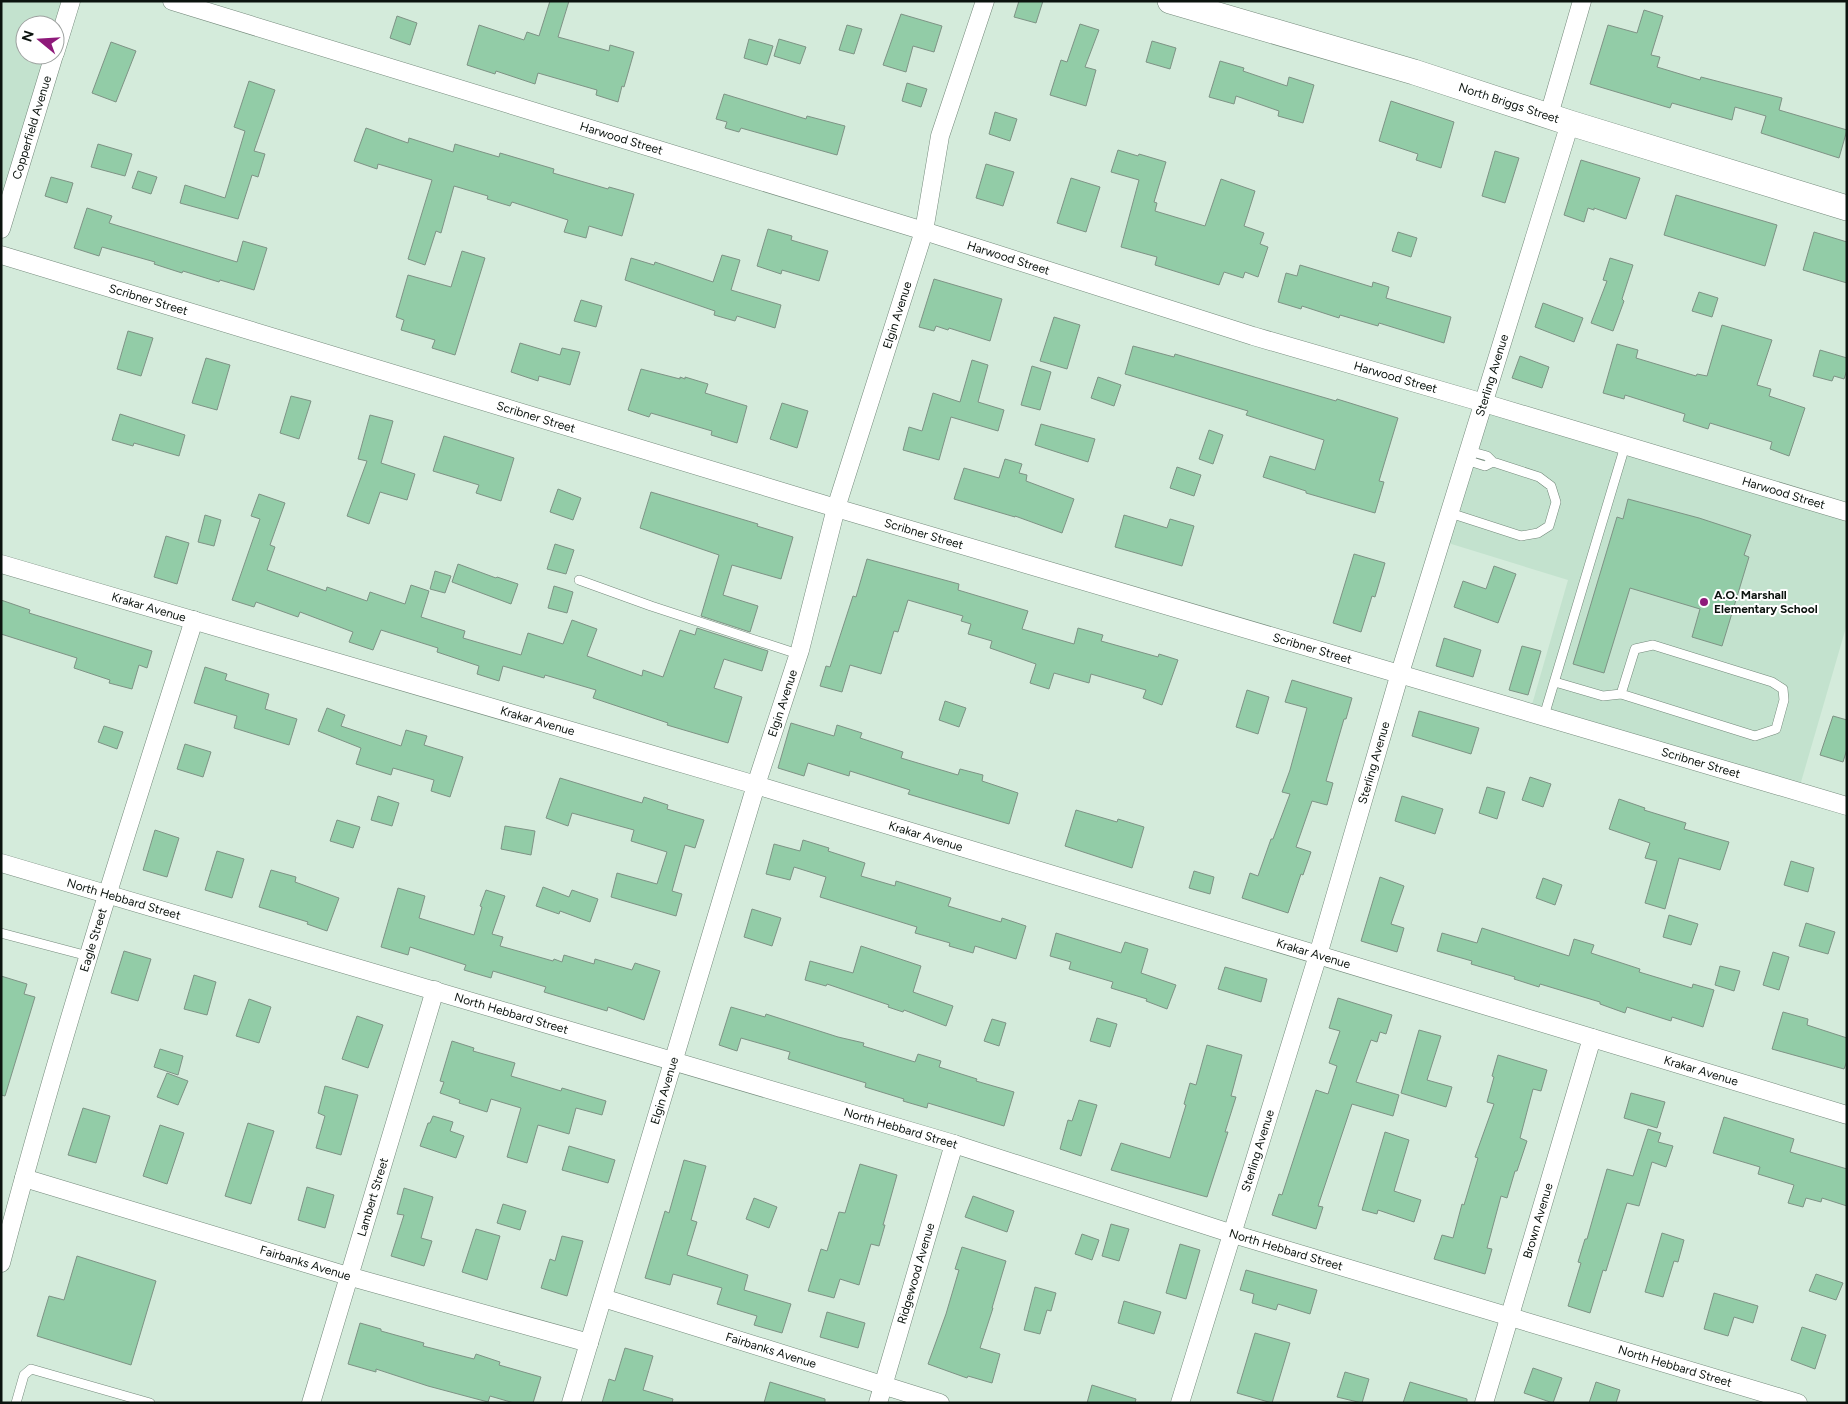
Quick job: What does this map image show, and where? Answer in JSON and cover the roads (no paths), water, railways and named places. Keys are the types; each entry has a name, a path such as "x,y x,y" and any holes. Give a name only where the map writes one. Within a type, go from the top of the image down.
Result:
{"street":[{"name":"Copperfield Avenue","path":"65,21 71,1"},
{"name":"Harwood Street","path":"172,1 924,231 1253,336 1847,512"},
{"name":"Elgin Avenue","path":"571,1403 756,785 798,654 836,508 924,231 940,136 985,1"},
{"name":"North Briggs Street","path":"1170,1 1414,72 1847,208"},
{"name":"Sterling Avenue","path":"1180,1403 1318,955 1400,673 1484,403 1559,119 1582,1"},
{"name":"Copperfield Avenue","path":"3,218 52,65"},
{"name":"Scribner Street","path":"1,254 836,508 1847,806"},
{"name":"Krakar Avenue","path":"1,564 756,785 1847,1116"},
{"name":"Eagle Street","path":"1,1263 88,956 194,620"},
{"name":"North Hebbard Street","path":"1,863 954,1144 1233,1234 1776,1399 1798,1403"},
{"name":"Lambert Street","path":"311,1403 435,990"},
{"name":"Brown Avenue","path":"1484,1403 1592,1038"},
{"name":"Ridgewood Avenue","path":"878,1403 954,1144"},
{"name":"Fairbanks Avenue","path":"24,1178 348,1276 589,1343"},
{"name":"Fairbanks Avenue","path":"603,1298 940,1403"}],"lane":[{"path":"1544,716 1625,446"},
{"path":"1450,514 1521,536 1538,533 1549,526 1556,502 1551,486 1539,477 1493,462 1485,466 1468,455"},
{"path":"579,580 642,603 798,654"},
{"path":"1554,682 1603,696 1621,694 1755,736 1776,729 1784,700 1783,689 1772,682 1653,645 1635,649 1621,694"},
{"path":"1,933 88,956"},
{"path":"16,1403 24,1375 31,1369 150,1403"}],"place":[{"name":"A.O. Marshall Elementary School","path":"1704,602"}]}
